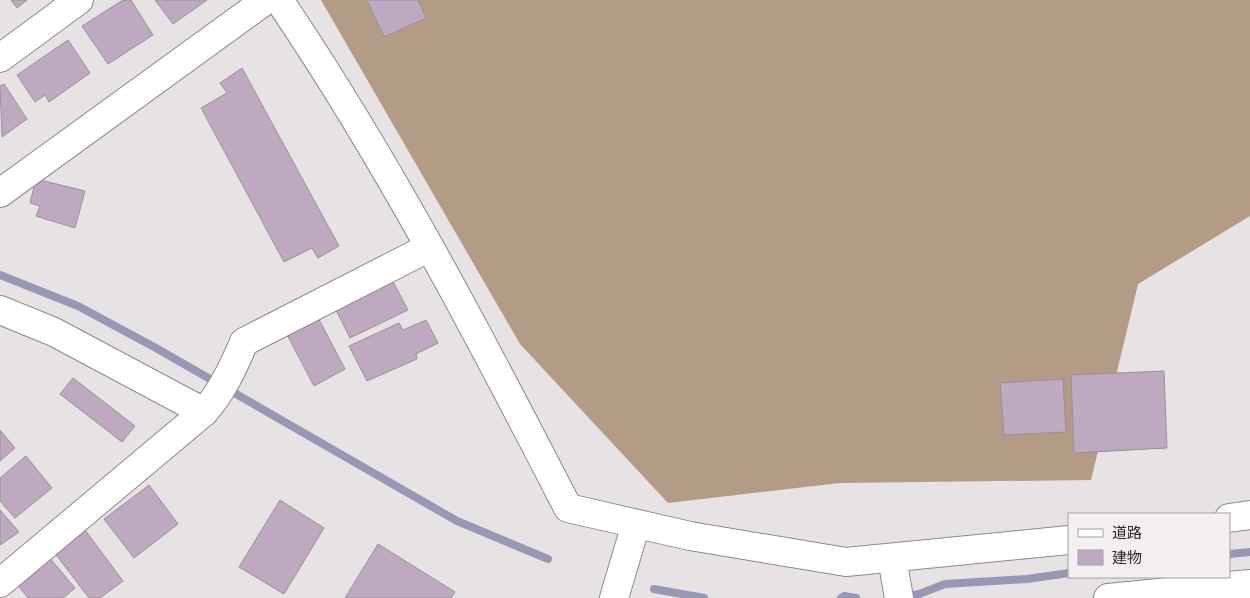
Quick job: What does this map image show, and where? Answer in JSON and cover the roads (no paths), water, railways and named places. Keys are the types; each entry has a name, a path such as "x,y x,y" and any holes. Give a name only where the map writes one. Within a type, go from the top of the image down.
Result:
{"street":[{"path":"0,58 79,0"},
{"path":"0,193 266,0"},
{"path":"279,0 325,69 479,336 568,508 690,536 846,562 896,579 1068,540"},
{"path":"0,583 209,407 235,364 244,342 428,248"},
{"path":"0,310 54,332 209,407"},
{"path":"1230,518 1250,516"},
{"path":"614,598 636,524"},
{"path":"1108,598 1250,584"}],"waterway":[{"path":"0,275 78,306 156,348 457,521 548,559"},
{"path":"1230,554 1250,552"},
{"path":"903,597 919,594 945,584 1027,579 1068,573"},
{"path":"654,589 704,598"},
{"path":"841,598 844,596 856,598"}]}
